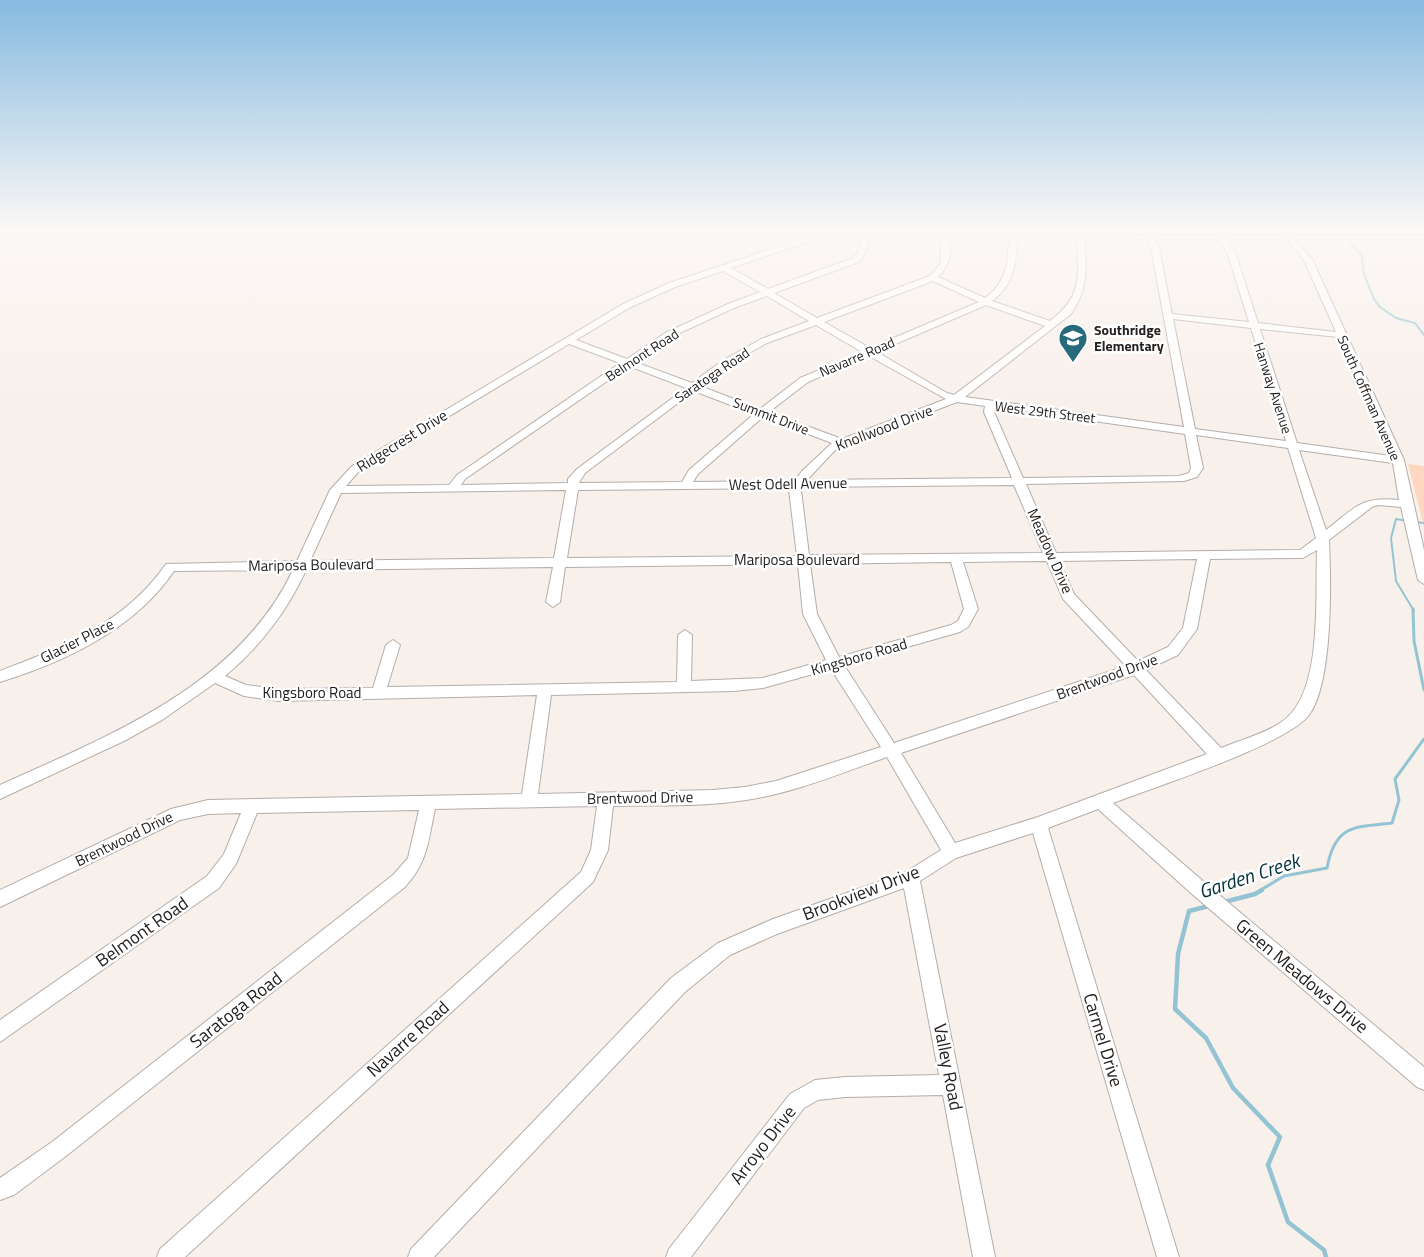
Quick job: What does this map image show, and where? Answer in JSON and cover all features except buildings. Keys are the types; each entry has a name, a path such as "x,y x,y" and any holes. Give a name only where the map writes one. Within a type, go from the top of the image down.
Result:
{"street":[{"name":"Ridgecrest Drive","path":"0,792 147,722 213,677 259,635 284,600 303,565 336,490 356,468 606,316 642,298 668,289"},
{"name":"West 29th Street","path":"760,289 943,395 956,399 1398,460"},
{"name":"Belmont Road","path":"453,488 461,477 668,335 731,306 783,289"},
{"name":"Saratoga Road","path":"553,602 574,479 581,471 725,363 764,341 904,289"},
{"path":"957,289 986,302 1052,325"},
{"name":"Navarre Road","path":"686,485 693,472 781,396 804,380 986,302 1002,289"},
{"name":"Knollwood Drive","path":"798,484 806,473 840,442 956,399 1068,312 1082,289"},
{"path":"1163,289 1190,431"},
{"name":"Hanway Avenue","path":"1242,289 1323,541"},
{"name":"South Coffman Avenue","path":"1321,289 1398,460 1424,580"},
{"path":"1168,315 1342,335"},
{"name":"Summit Drive","path":"567,340 840,442"},
{"name":"Meadow Drive","path":"990,405 989,412 1068,596 1219,756"},
{"name":"West Odell Avenue","path":"336,490 1180,479 1193,475 1197,468 1190,431"},
{"path":"798,484 795,490 810,614 835,663 892,752 951,852"},
{"name":"Mariposa Boulevard","path":"170,567 1303,554 1323,541 1368,504 1378,501 1407,510"},
{"name":"Brookview Drive","path":"419,1257 678,985 724,949 773,927 911,878 951,852 1039,824 1219,756 1286,727 1302,712 1314,687 1320,657 1323,541"},
{"name":"Brentwood Drive","path":"0,899 177,814 208,807 745,794 795,783 1137,668 1173,651 1190,629 1204,556"},
{"name":"Kingsboro Road","path":"213,677 232,686 262,694 684,688 764,683 955,629 963,624 970,609 956,559"},
{"name":"Glacier Place","path":"0,677 42,660 114,624 148,597 170,567"},
{"path":"684,688 685,635"},
{"name":"Kingsboro Road","path":"378,693 393,645"},
{"path":"529,800 545,690"},
{"name":"Navarre Road","path":"168,1257 587,877 601,851 605,799"},
{"name":"Saratoga Road","path":"0,1189 59,1149 399,881 416,859 429,801"},
{"name":"Green Meadows Drive","path":"1100,801 1198,888 1424,1080"},
{"name":"Belmont Road","path":"0,1032 213,882 230,859 252,806"},
{"name":"Carmel Drive","path":"1039,824 1168,1257"},
{"name":"Valley Road","path":"911,878 984,1257"},
{"name":"Arroyo Drive","path":"677,1257 797,1101 815,1090 845,1087 952,1085"}],"shaded area":[{"path":"1408,464 1424,466 1424,527"}],"waterway":[{"name":"Garden Creek","path":"1370,289 1380,307 1396,318 1415,323 1424,335"},
{"name":"Garden Creek","path":"1408,521 1396,519 1391,538 1396,581 1413,609"},
{"name":"Garden Creek","path":"1415,522 1424,523"},
{"name":"Garden Creek","path":"1413,609 1414,641 1424,690"},
{"name":"Garden Creek","path":"1259,891 1284,876 1327,868 1335,843 1348,831 1392,823 1399,800 1395,779 1424,739"},
{"name":"Garden Creek","path":"1224,902 1262,890"},
{"name":"Garden Creek","path":"1209,906 1189,911 1178,954 1175,1009 1206,1038 1233,1088 1280,1137 1268,1165 1288,1222 1324,1250 1326,1257"}],"place":[{"name":"Southridge Elementary","path":"1073,364"}]}
